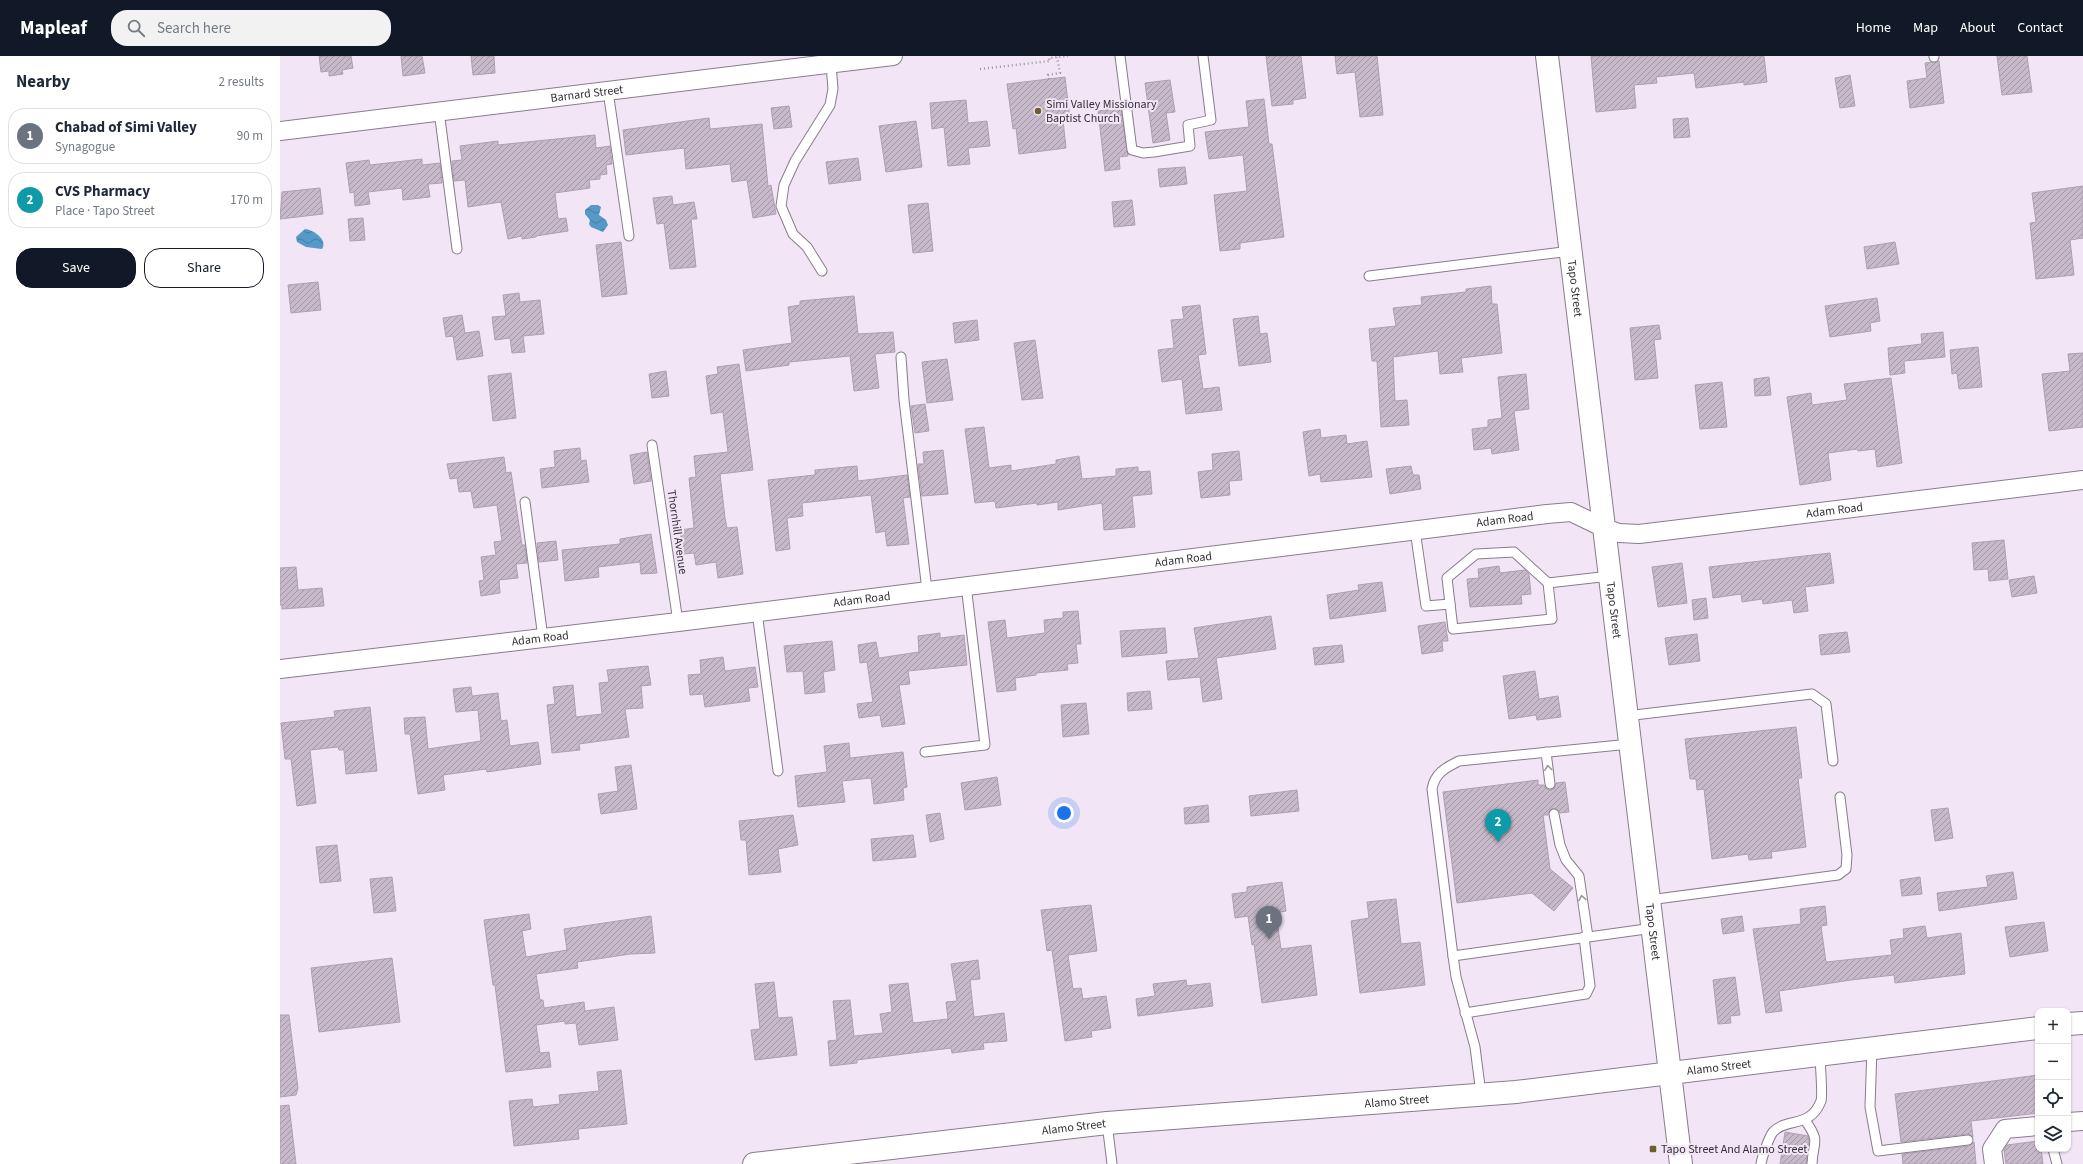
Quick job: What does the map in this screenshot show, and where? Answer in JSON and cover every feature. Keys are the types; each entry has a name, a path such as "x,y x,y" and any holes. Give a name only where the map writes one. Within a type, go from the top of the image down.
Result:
{"main road":[{"name":"Tapo Street","path":"1547,56 1681,1164"},
{"path":"2071,1024 2083,1022"},
{"name":"Alamo Street","path":"754,1164 1107,1123 1481,1094 1670,1073 2035,1028"}],"street":[{"name":"Barnard Street","path":"280,131 893,56"},
{"name":"Adam Road","path":"280,669 678,622 966,585 1571,512 1604,528 1619,533 1639,534 2083,480"},
{"path":"2071,1122 2083,1121"},
{"path":"1994,1164 1992,1149 2005,1129 2035,1126"}],"lane":[{"path":"1120,56 1132,150 1143,152 1190,146 1188,125 1212,120 1203,56"},
{"path":"822,271 807,246 793,234 781,206 784,185 795,161 830,105 834,89 831,64"},
{"path":"608,91 629,236"},
{"path":"440,111 457,250"},
{"path":"1369,276 1571,251"},
{"path":"901,357 904,400 927,590"},
{"name":"Thornhill Avenue","path":"652,445 678,622"},
{"path":"525,502 543,638"},
{"path":"1415,530 1426,606 1450,604"},
{"path":"1514,552 1548,583 1552,619 1453,629 1447,578 1476,554 1514,552"},
{"path":"1548,583 1610,576"},
{"path":"925,752 985,745 966,585"},
{"path":"757,612 778,771"},
{"path":"1626,716 1812,694 1826,704 1833,761"},
{"path":"1481,1094 1475,1047 1456,977 1432,789 1433,782 1442,769 1458,761 1630,744"},
{"path":"1546,752 1550,784"},
{"path":"1649,900 1838,875 1846,869 1847,855 1840,797"},
{"path":"1465,1013 1586,994 1590,986 1579,876 1566,860 1560,846 1554,814"},
{"path":"1453,956 1652,928"},
{"path":"1872,1048 1870,1107 1878,1151 1968,1140"},
{"path":"1761,1164 1772,1133 1781,1127 1805,1120 1810,1116 1821,1101 1820,1055"},
{"path":"1805,1120 1814,1133 1817,1142 1812,1164"},
{"path":"1107,1123 1112,1164"},
{"path":"2054,1152 2057,1164"}],"path":[{"path":"980,68 1050,61 1049,58 1068,56"},
{"path":"1049,79 1048,75 1060,73 1057,57"}],"water":[{"path":"591,205 598,205 601,207 599,215 606,220 608,225 603,232 591,227 589,224 590,220 585,214 585,210"},
{"path":"305,229 316,233 322,239 322,249 306,247 297,242 296,237"}],"building":[{"path":"319,56 351,56 353,68 342,70 343,74 329,76 329,71 321,72"},
{"path":"401,56 422,56 425,73 403,76"},
{"path":"471,56 494,56 495,73 473,75"},
{"path":"1266,56 1301,56 1306,98 1293,100 1293,104 1272,106"},
{"path":"1335,56 1377,56 1383,115 1360,117 1355,72 1337,74"},
{"path":"1591,56 1764,56 1767,82 1744,85 1744,82 1696,88 1694,73 1656,77 1657,83 1634,85 1636,108 1596,112"},
{"path":"1997,56 2027,56 2032,92 2002,95"},
{"path":"1939,61 1944,103 1910,108 1907,81 1927,78 1925,63"},
{"path":"1850,75 1855,106 1840,108 1835,78"},
{"path":"1065,77 1070,119 1063,120 1066,148 1019,154 1016,128 1013,129 1007,84"},
{"path":"1170,80 1175,112 1166,113 1170,140 1153,143 1145,83"},
{"path":"1264,99 1269,144 1272,144 1284,237 1240,243 1240,249 1220,251 1214,195 1247,191 1243,155 1209,159 1205,132 1249,127 1246,101"},
{"path":"966,100 968,123 987,121 990,146 968,148 970,164 948,166 944,127 932,129 930,103"},
{"path":"789,106 792,127 774,129 771,108"},
{"path":"1121,108 1128,156 1119,157 1120,169 1105,171 1098,111"},
{"path":"709,118 710,129 762,124 768,186 771,185 776,214 753,218 747,180 732,182 730,164 686,169 684,148 626,155 623,130"},
{"path":"1688,118 1690,137 1674,138 1673,119"},
{"path":"916,121 922,167 886,172 879,126"},
{"path":"595,135 596,148 610,146 612,164 606,165 607,174 600,175 600,179 589,180 590,188 555,193 558,219 566,218 568,231 522,239 522,236 508,239 501,202 468,207 465,180 454,181 452,161 462,160 460,146 498,141 498,145"},
{"path":"858,158 861,180 829,184 826,162"},
{"path":"422,159 422,165 440,163 442,183 428,184 430,197 403,200 402,188 368,192 370,204 355,206 354,192 350,193 346,163 369,160 370,165"},
{"path":"1185,167 1187,184 1160,187 1158,169"},
{"path":"2083,186 2083,238 2070,240 2074,275 2036,279 2030,223 2036,222 2032,193"},
{"path":"320,188 323,214 280,219 282,192"},
{"path":"672,196 673,205 694,202 697,219 691,219 696,267 670,269 664,223 657,224 653,198"},
{"path":"1132,200 1135,225 1114,227 1112,202"},
{"path":"928,203 933,251 913,253 908,205"},
{"path":"363,218 365,240 350,241 348,219"},
{"path":"621,242 627,294 602,297 596,245"},
{"path":"1895,242 1899,264 1867,269 1864,247"},
{"path":"318,282 321,310 291,313 288,285"},
{"path":"1491,286 1492,304 1497,304 1502,353 1461,358 1463,372 1440,374 1438,351 1393,357 1395,401 1407,400 1409,425 1381,427 1377,361 1372,361 1369,329 1396,326 1393,308 1422,305 1421,297 1466,292 1466,289"},
{"path":"519,293 520,302 540,300 544,334 523,336 525,352 512,353 510,338 495,340 492,317 506,316 503,295"},
{"path":"854,296 858,334 893,332 895,352 875,354 879,388 854,391 850,356 789,362 789,365 746,371 743,350 792,343 788,307 800,305 800,301"},
{"path":"1877,298 1880,321 1870,323 1871,331 1830,337 1825,306"},
{"path":"1200,305 1206,354 1198,355 1203,389 1219,387 1222,410 1186,414 1182,379 1162,382 1158,350 1174,348 1171,320 1184,319 1182,307"},
{"path":"462,315 465,333 479,331 483,356 457,360 453,336 446,337 443,318"},
{"path":"1258,316 1260,334 1267,333 1271,362 1239,366 1233,319"},
{"path":"977,320 979,340 955,343 953,323"},
{"path":"1659,325 1661,339 1654,340 1658,378 1635,380 1630,328"},
{"path":"1943,332 1945,357 1904,361 1905,373 1890,375 1888,348 1922,344 1921,334"},
{"path":"1035,340 1043,398 1022,400 1014,343"},
{"path":"1978,347 1982,387 1959,389 1957,373 1952,374 1950,350"},
{"path":"2083,353 2083,427 2049,431 2042,374 2070,371 2068,354"},
{"path":"947,359 953,400 927,403 922,362"},
{"path":"739,364 753,470 720,474 727,528 737,527 743,574 718,578 716,562 696,565 694,553 683,554 680,530 694,528 689,478 696,477 694,456 728,452 723,412 711,414 706,376 718,374 717,367"},
{"path":"666,371 669,396 652,398 649,374"},
{"path":"511,373 516,418 493,421 488,376"},
{"path":"1526,374 1529,409 1514,411 1519,450 1492,454 1491,448 1474,450 1472,429 1488,427 1488,420 1502,418 1498,377"},
{"path":"1769,377 1771,395 1755,396 1754,379"},
{"path":"1891,378 1902,463 1877,467 1875,449 1858,451 1857,449 1828,453 1831,480 1800,485 1787,397 1811,393 1812,405 1847,400 1844,384"},
{"path":"1722,382 1727,427 1700,429 1695,385"},
{"path":"925,404 929,431 915,433 911,406"},
{"path":"984,427 989,468 1011,465 1011,471 1056,464 1056,460 1079,456 1082,479 1116,476 1116,469 1138,467 1138,472 1150,471 1152,494 1132,496 1135,527 1104,530 1102,503 1058,510 1058,502 996,508 995,501 975,503 965,429"},
{"path":"1320,429 1321,438 1346,435 1347,444 1367,441 1372,477 1321,482 1320,474 1309,476 1303,432"},
{"path":"580,448 581,461 586,460 589,482 542,488 540,469 555,467 554,451"},
{"path":"943,450 948,494 922,496 918,464 924,464 923,452"},
{"path":"1239,451 1242,480 1229,481 1230,495 1201,498 1198,472 1213,470 1212,454"},
{"path":"647,452 651,481 634,484 630,455"},
{"path":"504,457 506,473 511,472 522,545 525,545 527,563 516,564 518,578 499,580 500,593 481,596 479,581 484,580 481,557 496,555 494,542 502,541 497,505 474,508 471,491 459,492 457,478 450,479 447,464"},
{"path":"857,466 858,481 907,475 910,497 903,498 909,544 887,546 885,531 876,533 871,495 802,503 803,516 787,518 790,549 776,551 768,480 815,475 815,470"},
{"path":"1411,466 1413,475 1419,475 1421,489 1390,494 1386,469"},
{"path":"651,534 657,573 641,574 640,562 598,567 599,577 565,581 562,550 620,544 620,539"},
{"path":"2004,540 2008,579 1989,581 1988,569 1974,570 1972,543"},
{"path":"556,541 558,560 539,562 537,543"},
{"path":"1830,553 1834,583 1805,587 1808,611 1794,613 1792,600 1763,604 1762,599 1742,602 1741,594 1713,598 1709,567"},
{"path":"1682,563 1687,603 1658,607 1652,567"},
{"path":"1499,566 1500,573 1525,570 1529,574 1531,594 1521,595 1522,604 1470,607 1467,579 1479,578 1478,569"},
{"path":"296,567 298,590 322,588 324,606 282,609 282,605 280,605 280,568"},
{"path":"2034,576 2037,593 2012,597 2009,580"},
{"path":"1382,582 1386,611 1330,619 1327,595 1359,590 1358,585"},
{"path":"1706,598 1708,618 1694,620 1692,600"},
{"path":"1078,611 1081,644 1076,644 1078,663 1067,664 1068,670 1036,673 1036,675 1015,678 1016,690 997,692 988,622 1005,620 1007,638 1045,633 1044,620 1063,618 1063,612"},
{"path":"1271,616 1276,649 1216,658 1222,699 1203,702 1200,677 1168,680 1166,661 1199,658 1194,628"},
{"path":"1445,622 1448,641 1442,641 1443,651 1422,654 1418,626"},
{"path":"1165,628 1167,653 1122,657 1120,631"},
{"path":"1847,632 1850,652 1821,655 1819,635"},
{"path":"940,633 940,638 964,635 967,665 908,671 910,684 899,685 905,724 882,727 880,715 859,718 857,704 873,702 867,662 860,663 858,645 876,642 879,658 919,652 918,636"},
{"path":"1697,634 1700,661 1669,665 1665,638"},
{"path":"832,641 835,670 823,672 825,692 805,694 803,671 787,672 784,646"},
{"path":"1342,645 1344,662 1315,665 1313,648"},
{"path":"723,657 725,671 755,667 758,687 748,688 750,701 705,707 703,694 690,695 688,675 701,674 700,660"},
{"path":"648,666 651,685 641,686 643,708 625,709 629,737 579,744 580,750 552,753 547,705 555,704 553,687 573,685 576,717 602,714 599,683 609,682 607,670"},
{"path":"1535,671 1539,699 1558,696 1561,717 1537,720 1536,715 1509,719 1503,676"},
{"path":"471,687 472,696 498,693 501,721 507,720 510,746 538,742 541,764 487,772 486,769 443,775 445,790 418,794 410,734 405,734 404,718 425,717 428,749 481,741 478,710 456,712 453,689"},
{"path":"1150,691 1152,709 1128,711 1127,693"},
{"path":"1086,703 1089,734 1063,737 1061,705"},
{"path":"370,707 377,771 346,774 344,750 339,750 338,747 310,750 316,803 297,806 291,759 285,759 281,723 335,717 334,711"},
{"path":"1796,727 1802,778 1798,778 1806,847 1771,852 1772,858 1749,860 1748,854 1712,859 1704,789 1697,790 1696,779 1690,779 1685,739"},
{"path":"849,743 850,758 903,752 907,787 903,788 904,800 874,804 871,778 842,781 845,802 798,807 795,776 827,772 824,746"},
{"path":"631,765 637,809 601,814 598,794 618,791 615,767"},
{"path":"997,777 1001,805 965,810 961,783"},
{"path":"1538,780 1538,785 1544,785 1545,788 1550,790 1554,789 1556,783 1565,782 1569,812 1560,813 1558,810 1553,808 1550,810 1548,815 1543,815 1550,869 1573,888 1554,911 1532,893 1457,903 1443,792"},
{"path":"1297,790 1299,811 1251,816 1249,796"},
{"path":"1208,805 1209,822 1185,824 1184,808"},
{"path":"1948,808 1953,838 1935,841 1931,810"},
{"path":"940,813 944,839 930,842 926,815"},
{"path":"793,815 798,845 778,849 781,872 749,875 746,840 741,840 739,821"},
{"path":"913,835 916,857 873,861 871,839"},
{"path":"337,845 341,881 320,883 316,847"},
{"path":"2013,872 2017,899 1939,911 1937,893 1988,887 1986,876"},
{"path":"392,877 396,911 374,913 370,879"},
{"path":"1920,877 1922,894 1902,896 1900,880"},
{"path":"1282,882 1286,911 1276,913 1281,949 1311,945 1317,995 1262,1003 1254,944 1252,945 1248,916 1235,918 1232,894 1247,892 1247,887"},
{"path":"1396,899 1401,944 1420,942 1425,985 1360,993 1351,921 1369,918 1367,902"},
{"path":"1091,905 1097,951 1068,955 1073,989 1081,988 1083,999 1106,996 1111,1028 1091,1031 1092,1037 1065,1041 1052,950 1047,951 1041,910"},
{"path":"1825,906 1827,925 1821,926 1826,962 1892,955 1890,940 1904,938 1903,929 1925,926 1927,938 1961,933 1965,974 1895,983 1894,975 1779,991 1782,1011 1766,1013 1753,929 1801,924 1800,909"},
{"path":"529,914 531,929 522,931 526,957 567,950 564,929 651,916 655,953 630,954 577,962 578,968 536,974 540,1000 543,1000 544,1008 584,1002 585,1011 614,1007 618,1040 579,1045 576,1023 565,1024 565,1021 536,1025 540,1053 549,1052 551,1067 506,1072 495,985 493,985 484,920"},
{"path":"1742,916 1744,931 1723,934 1721,919"},
{"path":"2044,922 2048,951 2010,957 2005,927"},
{"path":"392,958 400,1022 319,1032 311,968"},
{"path":"978,960 980,979 970,980 974,1017 1004,1013 1007,1041 983,1043 984,1049 952,1053 951,1048 857,1060 857,1063 830,1066 828,1041 837,1040 833,1001 850,1000 854,1036 883,1033 880,1014 892,1012 889,985 908,983 913,1023 948,1019 946,1002 957,1001 951,964"},
{"path":"1735,977 1740,1015 1730,1016 1731,1023 1718,1024 1713,980"},
{"path":"1186,980 1187,986 1210,983 1213,1006 1138,1016 1136,999 1155,996 1153,984"},
{"path":"774,982 778,1018 792,1017 797,1055 755,1060 751,1030 760,1029 755,984"},
{"path":"280,1015 289,1015 298,1088 296,1095 280,1097"},
{"path":"621,1070 627,1124 578,1129 579,1139 514,1146 509,1101 532,1099 533,1107 560,1104 559,1095 599,1091 597,1072"},
{"path":"2035,1075 2035,1113 1971,1121 1973,1137 1967,1134 1901,1142 1895,1094"},
{"path":"289,1105 296,1164 280,1164 280,1106"},
{"path":"1785,1132 1808,1136 1809,1142 1806,1164 1780,1164"},
{"path":"2035,1141 2035,1152 2041,1152 2043,1164 2006,1164 2004,1150 2007,1145"},
{"path":"1974,1142 1976,1164 1903,1164 1902,1154 1969,1146"}],"place":[{"name":"Simi Valley Missionary Baptist Church","path":"1038,111"},
{"name":"CVS Pharmacy","path":"1498,842"},
{"name":"Chabad of Simi Valley","path":"1269,939"},
{"name":"Tapo Street And Alamo Street","path":"1653,1149"}]}
